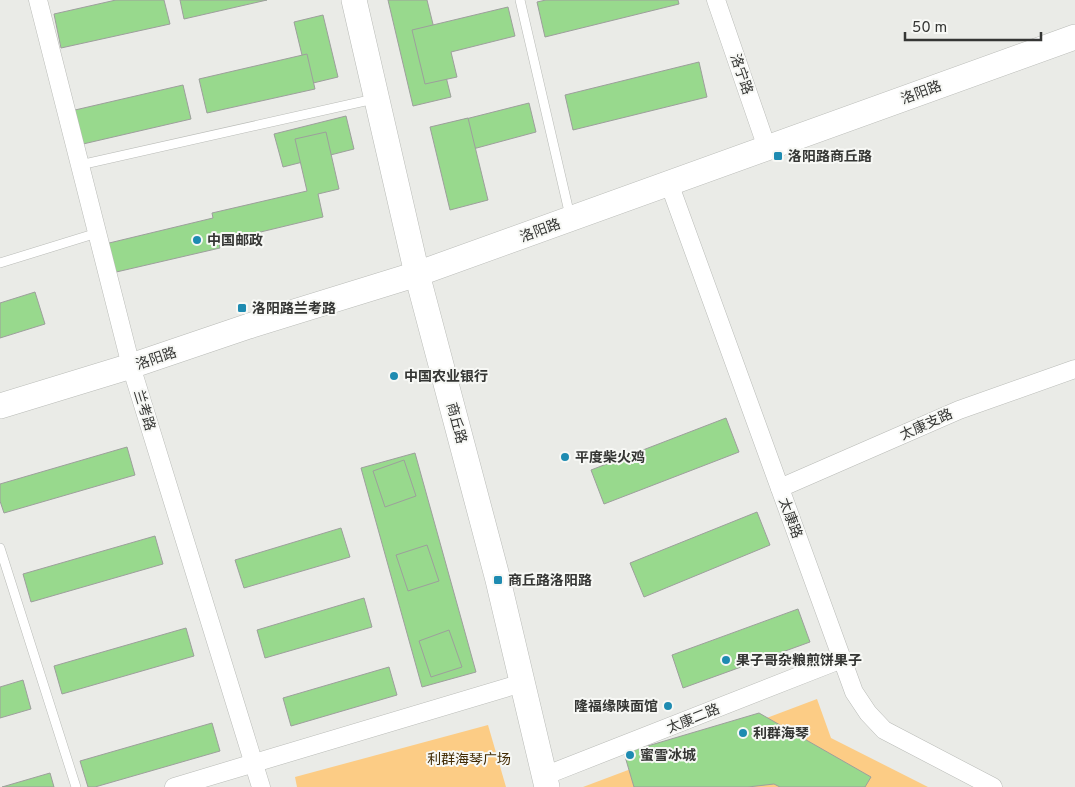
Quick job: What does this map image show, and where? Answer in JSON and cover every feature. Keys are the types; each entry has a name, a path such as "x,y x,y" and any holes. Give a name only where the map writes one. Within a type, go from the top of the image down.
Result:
{"street":[{"name":"兰考路","path":"38,0 131,366 261,787"},
{"name":"商丘路","path":"354,0 417,274 498,580 545,782"},
{"name":"洛宁路","path":"716,0 768,148"},
{"name":"洛阳路","path":"0,406 417,274 1075,37"},
{"name":"太康路","path":"669,183 854,692 868,713 884,730 993,787"},
{"name":"太康支路","path":"780,488 959,410 1075,369"},
{"name":"太康二路","path":"545,782 842,659"},
{"path":"174,787 522,683"}],"lane":[{"path":"520,0 571,219"},
{"path":"80,165 377,98"},
{"path":"0,263 97,233"},
{"path":"0,548 76,787"}],"green space":[{"name":"利群海琴","path":"817,699 831,738 928,787 583,787"},
{"name":"利群海琴广场","path":"488,725 506,787 297,787 295,777"}],"building":[{"path":"116,0 164,0 170,24 61,48 54,14"},
{"path":"180,0 267,0 184,19"},
{"path":"388,0 427,0 451,97 413,106"},
{"path":"546,0 678,0 679,4 545,37 537,2"},
{"path":"508,7 515,36 451,52 457,77 425,84 412,30"},
{"path":"323,15 338,77 309,84 294,22"},
{"path":"307,54 315,89 207,113 199,79"},
{"path":"699,62 707,97 573,130 565,95"},
{"path":"183,85 191,119 83,144 75,110"},
{"path":"529,103 536,132 473,149 483,190 452,197 434,127"},
{"path":"346,116 354,149 283,167 274,134"},
{"path":"468,118 488,200 450,210 430,127"},
{"path":"326,132 339,189 318,194 323,217 219,242 220,248 112,273 105,244 213,218 212,213 307,191 295,139"},
{"path":"35,292 45,324 0,338 0,303"},
{"path":"726,418 739,452 604,504 591,470"},
{"path":"127,447 135,475 4,513 0,501 0,484"},
{"path":"415,453 476,672 422,687 361,468"},
{"path":"404,460 416,496 385,507 373,471"},
{"path":"757,512 770,545 644,597 630,563"},
{"path":"341,528 350,557 244,588 235,560"},
{"path":"155,536 163,564 31,602 23,574"},
{"path":"427,545 439,581 408,591 396,555"},
{"path":"364,598 372,627 265,658 257,630"},
{"path":"798,609 810,642 683,688 672,655"},
{"path":"186,628 194,656 62,694 54,666"},
{"path":"449,630 462,667 431,677 419,641"},
{"path":"389,667 397,695 291,726 283,698"},
{"path":"23,680 31,709 0,718 0,687"},
{"name":"利群海琴","path":"759,713 871,777 865,787 780,787 774,784 748,787 634,787 624,753"},
{"path":"212,723 220,751 95,787 88,787 80,761"},
{"path":"50,773 54,787 2,787"}],"place":[{"name":"洛阳路商丘路","path":"778,156"},
{"name":"中国邮政","path":"197,240"},
{"name":"洛阳路兰考路","path":"242,308"},
{"name":"中国农业银行","path":"394,376"},
{"name":"平度柴火鸡","path":"565,457"},
{"name":"商丘路洛阳路","path":"498,580"},
{"name":"果子哥杂粮煎饼果子","path":"726,660"},
{"name":"隆福缘陕面馆","path":"668,706"},
{"name":"利群海琴","path":"743,733"},
{"name":"蜜雪冰城","path":"630,755"}]}
